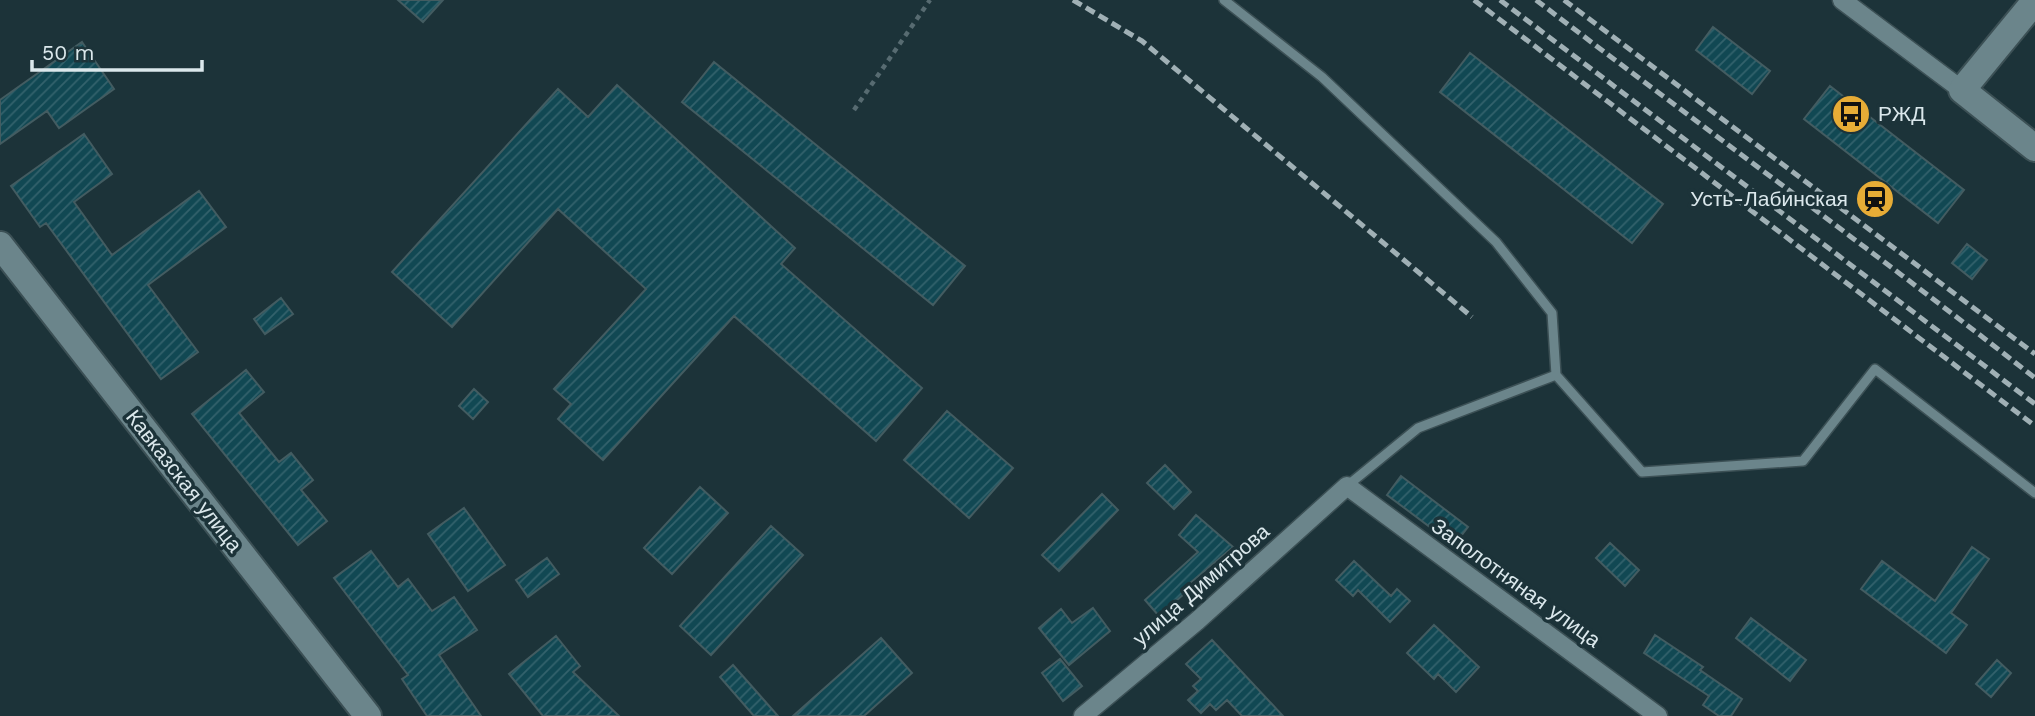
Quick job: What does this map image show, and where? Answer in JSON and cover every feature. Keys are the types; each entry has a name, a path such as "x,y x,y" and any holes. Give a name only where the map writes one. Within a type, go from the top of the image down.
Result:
{"main road":[{"path":"2035,1 1962,90 2035,148"},
{"name":"Кавказская улица","path":"0,245 368,716"}],"street":[{"path":"1842,0 1962,90"},
{"name":"улица Димитрова","path":"1083,716 1197,621 1347,486"},
{"name":"Заполотняная улица","path":"1347,486 1658,716"}],"lane":[{"path":"1224,0 1322,77 1496,242 1552,313 1556,375 1642,472 1803,461 1875,369 2035,493"},
{"path":"1347,486 1418,428 1556,375"}],"path":[{"path":"854,110 930,0"}],"building":[{"path":"398,0 443,0 423,22"},
{"path":"1713,27 1770,71 1752,94 1696,50"},
{"path":"82,42 114,89 59,128 47,111 0,144 0,100"},
{"path":"1470,53 1663,204 1632,243 1440,92"},
{"path":"714,62 965,266 933,305 682,102"},
{"path":"617,85 795,248 781,264 922,388 876,441 734,316 603,460 558,419 571,404 554,389 646,289 558,209 452,327 392,272 558,89 588,117"},
{"name":"Усть-Лабинская","path":"1830,86 1964,190 1938,223 1804,119"},
{"path":"84,134 112,174 74,202 112,255 199,191 226,227 148,285 198,352 161,379 46,223 40,227 11,186"},
{"path":"1967,244 1987,260 1972,279 1952,263"},
{"path":"281,298 293,314 265,334 254,319"},
{"path":"246,370 264,392 239,413 279,462 291,453 313,480 301,490 327,521 298,545 192,414"},
{"path":"474,389 488,402 473,419 459,406"},
{"path":"947,411 1013,468 969,518 904,460"},
{"path":"1165,465 1191,492 1174,509 1147,483"},
{"path":"1401,476 1468,527 1454,545 1387,495"},
{"path":"700,487 728,513 672,574 644,548"},
{"path":"1102,494 1118,510 1059,571 1042,555"},
{"path":"464,508 505,565 468,591 428,534"},
{"path":"1196,515 1233,547 1190,583 1193,586 1159,616 1145,600 1198,552 1179,535"},
{"path":"771,526 803,555 711,655 680,626"},
{"path":"1610,543 1639,570 1625,586 1596,558"},
{"path":"1972,547 1989,559 1951,613 1967,625 1946,653 1861,589 1882,561 1935,601"},
{"path":"371,551 398,587 408,579 432,611 454,597 477,630 439,655 481,716 427,716 402,679 408,675 334,578"},
{"path":"547,558 559,574 528,597 516,580"},
{"path":"1354,561 1391,596 1397,589 1410,601 1390,622 1358,590 1353,596 1336,580"},
{"path":"1093,608 1110,631 1069,665 1039,628 1061,609 1072,623"},
{"path":"1751,618 1806,660 1790,681 1736,638"},
{"path":"1434,625 1479,667 1456,692 1438,674 1434,679 1407,653"},
{"path":"1655,635 1703,667 1700,670 1742,699 1731,716 1719,716 1703,705 1709,696 1644,653"},
{"path":"556,636 580,666 573,672 619,716 543,716 509,674"},
{"path":"881,638 912,673 864,716 793,716"},
{"path":"1212,640 1283,716 1242,716 1227,700 1216,710 1210,704 1201,713 1188,700 1198,691 1193,686 1201,679 1186,664"},
{"path":"1060,659 1082,686 1063,701 1042,673"},
{"path":"1997,660 2011,673 1991,697 1976,684"},
{"path":"733,665 778,716 754,716 720,677"}],"railway":[{"path":"1073,0 1142,41 1472,317"},
{"path":"1474,0 2035,426"},
{"path":"1500,0 2035,404"},
{"path":"1536,0 2035,378"},
{"path":"1564,0 2035,354"}],"place":[{"name":"РЖД","path":"1851,114"},
{"name":"Усть-Лабинская","path":"1875,199"}]}
